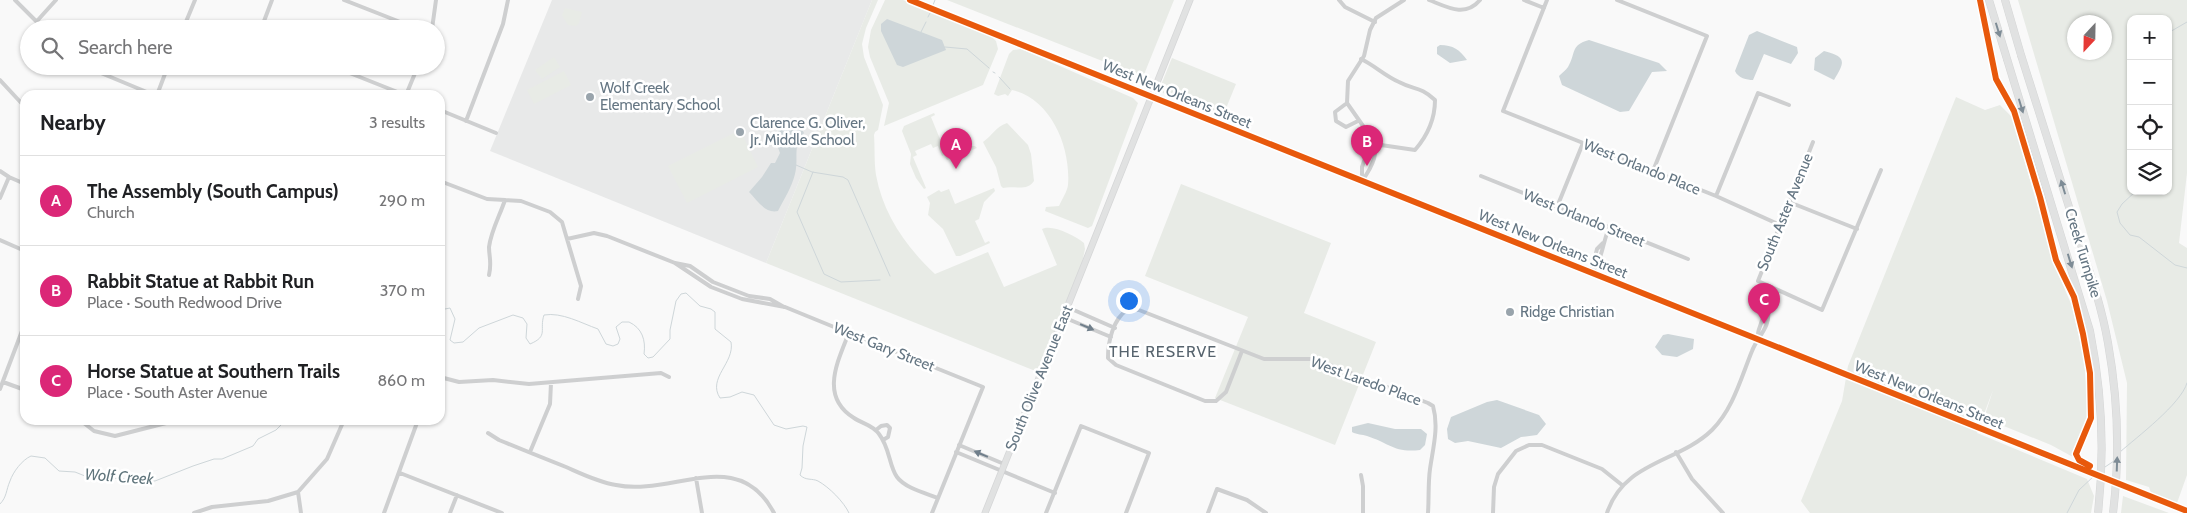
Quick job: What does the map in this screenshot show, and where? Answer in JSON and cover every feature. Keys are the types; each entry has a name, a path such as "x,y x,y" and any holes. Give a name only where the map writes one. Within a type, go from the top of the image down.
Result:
{"highway":[{"name":"Creek Turnpike","path":"1989,0 2090,331 2103,428 2098,513"},
{"name":"Creek Turnpike","path":"2005,0 2088,269 2108,341 2118,430 2117,474 2113,513"}],"street":[{"path":"15,0 36,20"},
{"path":"38,20 56,0"},
{"path":"187,20 195,0"},
{"path":"264,20 272,0"},
{"path":"344,0 395,20"},
{"path":"433,20 436,0"},
{"path":"466,121 503,24 508,0"},
{"name":"West New Orleans Street","path":"910,0 2187,511"},
{"path":"1339,0 1345,7 1375,22"},
{"path":"1362,181 1372,163 1376,145 1371,135 1368,134 1358,121 1347,103 1348,81 1364,56 1376,18 1404,0"},
{"path":"1429,0 1452,9 1466,10 1473,7 1480,0"},
{"path":"1524,0 1544,8 1547,0"},
{"path":"1617,0 1707,36 1653,171"},
{"path":"1634,7 1637,0"},
{"path":"1151,97 1189,3"},
{"name":"West Orlando Place","path":"1544,8 1503,111 1716,196 1780,225"},
{"path":"1361,59 1399,82 1421,88 1435,100 1431,122 1424,138 1415,150 1368,145"},
{"path":"104,75 142,90"},
{"path":"157,90 164,75"},
{"path":"355,75 392,90"},
{"path":"407,90 414,75"},
{"path":"0,80 20,102"},
{"path":"1716,196 1758,93 1789,105"},
{"name":"South Olive Avenue East","path":"985,513 1151,97"},
{"path":"1347,103 1335,112 1336,121 1346,127 1358,121"},
{"path":"445,112 496,132"},
{"path":"1362,181 1362,167 1368,145 1366,136 1368,134"},
{"name":"South Aster Avenue","path":"1757,339 1758,326 1777,290 1758,281 1813,142"},
{"path":"1557,207 1583,143"},
{"path":"1365,160 1372,163"},
{"path":"1777,290 1822,310 1881,170"},
{"path":"0,171 9,178 20,182"},
{"name":"West Orlando Street","path":"1481,176 1688,259"},
{"path":"0,198 9,178"},
{"path":"445,183 487,199 528,203 550,212 562,222 581,286 578,299"},
{"path":"489,275 492,262 489,248 491,238 505,200"},
{"path":"1789,202 1857,230"},
{"path":"1591,272 1599,263 1604,251 1603,243 1609,228"},
{"name":"West Gary Street","path":"567,239 589,234 600,234 675,263 690,266 713,282 749,296 770,299 848,335 869,341 983,387 958,445"},
{"path":"0,240 20,249"},
{"path":"1067,307 1115,328 1108,347 1108,358 1116,365 1205,401 1216,402 1222,397 1242,351"},
{"name":"West Laredo Place","path":"1115,328 1119,315 1128,309 1139,310 1264,359 1315,359 1433,406 1435,446 1430,468 1428,513"},
{"name":"South Aster Avenue","path":"1607,513 1613,497 1622,485 1639,472 1708,433 1722,418 1731,403 1757,339 1766,327 1769,316 1768,310"},
{"path":"1063,317 1111,337"},
{"path":"848,335 834,370 833,384 836,398 853,418 876,430 880,435 896,476 904,484 938,498"},
{"path":"0,390 20,336"},
{"path":"445,378 459,382 493,380 519,384 661,373 669,377"},
{"path":"3,382 20,388"},
{"path":"530,452 550,404 551,382"},
{"path":"86,425 94,431 115,436 158,425"},
{"path":"194,513 212,507 268,501 298,492 327,460 342,425"},
{"path":"384,513 416,425"},
{"path":"876,430 881,426 887,425 890,428 888,437 883,440"},
{"path":"1046,513 1081,426 1150,453 1126,513"},
{"path":"488,433 499,440 601,481 627,487 653,486 719,476 748,484 762,494 774,513"},
{"path":"1493,513 1494,487 1498,474 1522,446 1533,444 1548,447 1602,469 1622,485"},
{"path":"932,513 958,445 1004,464"},
{"path":"956,452 1054,493"},
{"path":"1676,452 1688,474 1723,513"},
{"path":"400,473 502,513"},
{"path":"1361,475 1363,513"},
{"path":"696,478 702,513"},
{"path":"1208,513 1217,490 1247,500 1266,513"},
{"path":"298,492 301,513"},
{"path":"450,513 457,495"}],"shaded area":[{"path":"552,0 872,0 766,263 490,151"},
{"path":"872,0 878,0 866,28 862,44 864,57 883,105 878,130 874,135 876,175 884,203 897,229 924,264 935,274 988,252 1004,287 1057,265 1042,229 1058,229 1084,243 1085,249 1082,263 1038,372 766,263"},
{"path":"885,0 903,0 990,35 996,41 998,49 983,85 884,126 889,103 870,57 868,47 871,30"},
{"path":"947,0 1174,0 1143,77"},
{"path":"2018,0 2187,0 2187,173 2179,243 2187,248 2187,475 2177,503 2151,493 2149,487 2126,480 2127,383 2107,301"},
{"path":"565,8 582,12 579,23 576,26 568,25 562,15"},
{"path":"887,19 942,40 946,50 903,67 897,65 881,31 881,24"},
{"path":"1757,31 1797,47 1798,53 1791,64 1764,54 1753,80 1748,80 1740,77 1735,71 1749,35"},
{"path":"1589,40 1659,63 1667,71 1652,72 1629,111 1620,112 1562,85 1559,76 1568,67 1576,47"},
{"path":"1440,45 1456,49 1467,60 1450,63 1437,54 1437,47"},
{"path":"1021,49 1133,98 1138,103 1092,226 1088,228 1045,211 1046,207 1059,206 1068,185 1066,155 1056,127 1048,114 1038,103 1026,95 1012,90 1008,96 1005,94 998,96 994,94 1009,54 1013,50"},
{"path":"1824,51 1837,56 1842,61 1834,80 1814,70 1815,58"},
{"path":"554,57 560,67 542,79 535,70"},
{"path":"1172,58 1236,84 1222,118 1163,93 1161,85"},
{"path":"564,71 571,85 534,104 527,90"},
{"path":"1956,97 1985,110 2000,105 2012,117 2054,264 2072,306 2084,359 2089,416 2073,457 2051,445 1984,418 1993,390 1977,433 2087,479 2094,496 2091,513 1810,513 1801,501 1842,401 1848,366"},
{"path":"934,113 935,115 931,117 940,139 944,138 960,146 975,146 977,148 947,160 944,155 942,156 938,146 933,148 931,144 915,151 917,155 913,157 926,188 924,189 916,178 910,164 911,154 902,131 904,126"},
{"path":"1007,123 1028,145 1031,154 1034,181 1028,186 1003,188 996,167 983,142"},
{"path":"789,125 800,126 804,133 798,143 796,168 792,184 778,211 773,211 762,206 749,192 771,163 775,163 780,153 774,137 781,127"},
{"path":"740,130 758,167 687,203 668,166"},
{"path":"1181,184 1331,243 1304,313 1376,342 1335,445 1215,398 1248,317 1145,276"},
{"path":"994,188 995,191 984,202 979,219 975,221 985,243 989,241 990,243 956,256 943,229 928,215 930,203 927,197 939,190 941,192 949,189 955,204"},
{"path":"1668,334 1694,339 1693,349 1677,357 1662,355 1655,347 1663,335"},
{"path":"1497,400 1539,415 1546,424 1537,435 1521,437 1501,448 1468,441 1455,443 1448,439 1447,429 1451,417 1487,402"},
{"path":"1368,423 1395,429 1421,429 1427,434 1425,445 1420,450 1398,449 1352,432 1352,427"},
{"path":"2123,496 2169,513 2121,513"}],"waterway":[{"path":"933,5 935,0"},
{"path":"928,17 930,13"},
{"path":"921,32 926,22"},
{"path":"2172,31 2187,22"},
{"path":"945,47 967,49 989,68"},
{"path":"999,77 1010,89"},
{"path":"796,165 812,172 843,177 848,180 890,276"},
{"path":"813,172 797,212 824,274 841,282 880,280"},
{"path":"2132,195 2117,212 2120,223 2130,235 2139,237 2175,265 2187,268"},
{"name":"Wolf Creek","path":"445,309 450,308 455,319 450,340 454,343 463,342 479,328 513,315 523,318 527,324 526,338 530,344 540,338 544,315 551,314 598,329 606,344 613,346 618,344 620,339 616,327 622,322 629,322 640,331 644,344 644,354 648,358 653,357 670,339 676,301 681,294 686,293 700,306 715,312 715,329 731,342 729,357 717,384 720,398 730,397 742,392 754,395 774,425 786,429 807,427 800,475 804,478 818,481 827,487 840,500 849,513"},
{"path":"2120,452 2168,410 2187,383"},
{"name":"Wolf Creek","path":"0,504 16,470 24,460 31,456 45,458 59,471 75,472 85,476 155,481 214,459 222,459 253,446 258,439 276,430 281,425"},
{"path":"2105,467 2114,461"},
{"path":"2067,513 2079,490 2094,476"}],"cycle path":[{"path":"910,0 2187,511"},
{"path":"1980,0 1996,79 2014,111 2040,197 2056,260 2074,297 2083,334 2090,373 2091,418 2076,454 2079,460 2090,466"}],"place":[{"name":"Wolf Creek Elementary School","path":"590,97"},
{"name":"Clarence G. Oliver, Jr. Middle School","path":"740,132"},
{"name":"Rabbit Statue at Rabbit Run","path":"1367,166"},
{"name":"The Assembly (South Campus)","path":"956,169"},
{"name":"Ridge Christian","path":"1510,312"},
{"name":"Horse Statue at Southern Trails","path":"1764,324"}],"district":[{"name":"THE RESERVE","path":"1163,351"}]}
